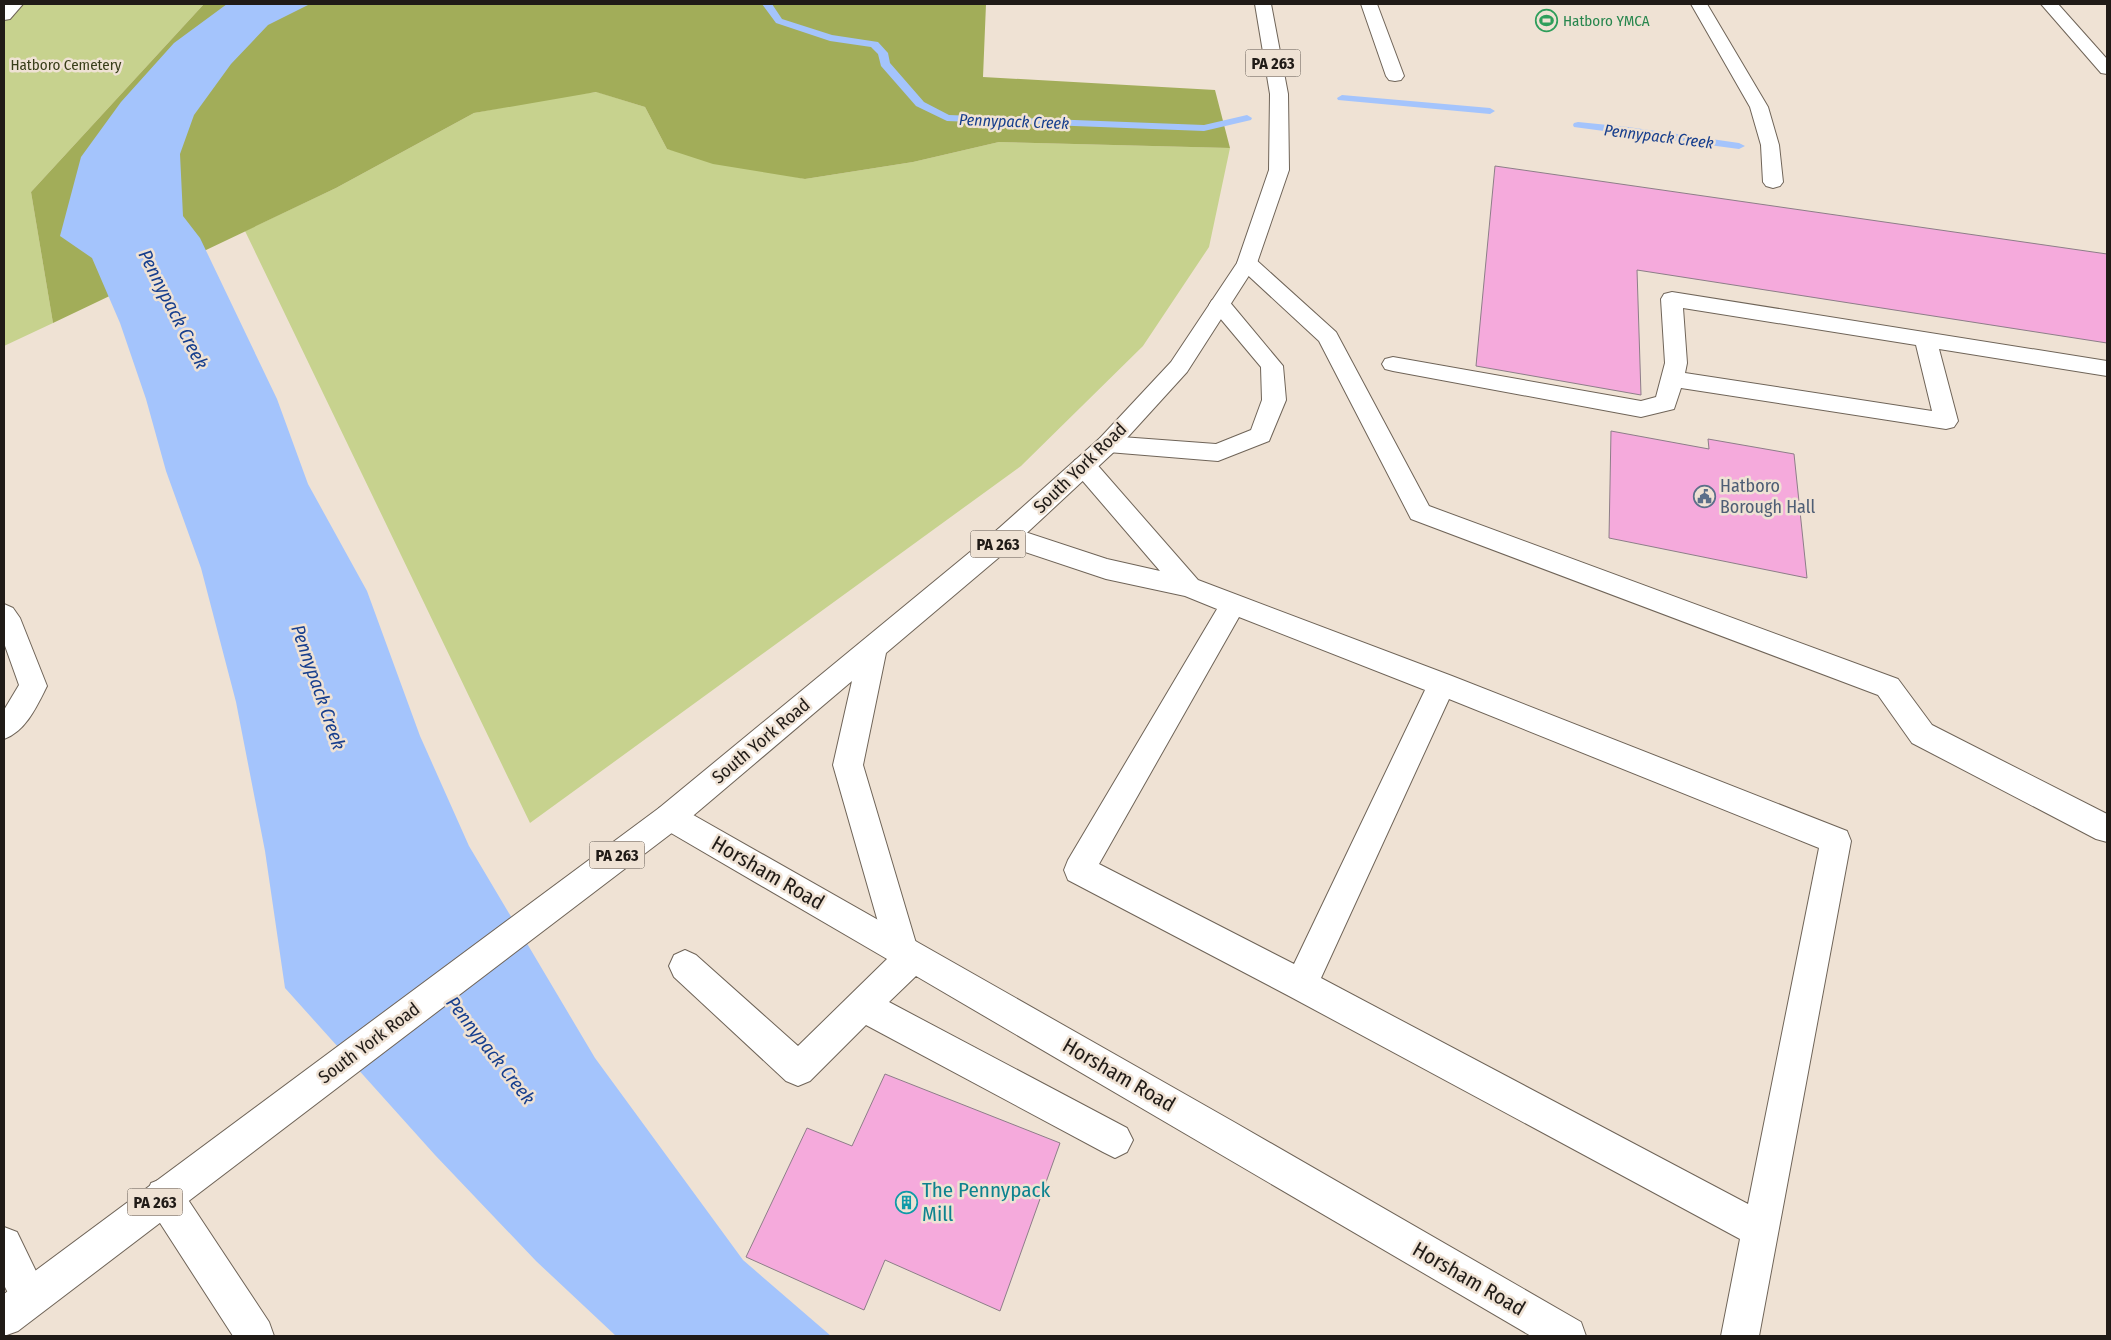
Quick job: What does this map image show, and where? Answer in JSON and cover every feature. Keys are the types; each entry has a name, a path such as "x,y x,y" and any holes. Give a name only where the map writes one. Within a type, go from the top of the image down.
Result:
{"main road":[{"path":"4,15 15,4"},
{"name":"South York Road","path":"16,1307 670,817 1007,536 1108,444 1179,367 1247,263 1279,170 1278,94 1262,4"},
{"path":"1369,4 1395,76"},
{"path":"1699,4 1760,107 1770,145 1773,182"},
{"path":"2050,4 2107,69"},
{"path":"1247,263 1328,337 1420,512 1888,687 1922,734 2107,829"},
{"path":"1393,364 1641,409 1666,403 1676,363 1672,300 2107,369"},
{"path":"1108,444 1218,453 1261,435 1274,400 1272,366 1220,305"},
{"path":"1672,379 1946,421 1925,339"},
{"path":"1084,466 1190,587"},
{"path":"1007,536 1106,569 1190,587 1234,603 1836,841 1740,1336"},
{"path":"1234,603 1079,870 1301,985 1760,1230"},
{"path":"4,616 10,626 33,686 14,718 4,727"},
{"path":"685,966 798,1069 863,1006 907,953 866,836 848,765 873,648"},
{"path":"1301,985 1442,684"},
{"name":"Horsham Road","path":"670,817 1222,1134 1567,1336"},
{"path":"863,1006 1115,1140"},
{"path":"164,1196 255,1336"},
{"path":"4,1245 16,1307"}],"green space":[{"name":"Hatboro Cemetery","path":"4,4 204,4 31,192 53,323 4,346"},
{"path":"204,4 986,4 983,77 1215,90 1230,148 999,142 913,162 805,179 713,164 667,149 645,107 596,92 474,113 336,188 53,323 31,192"},
{"path":"597,92 645,107 667,149 805,179 913,162 999,142 1230,148 1209,247 1143,346 1021,466 530,823 245,231 336,188 474,113 561,96"}],"water":[{"path":"227,4 310,4 268,25 231,64 194,115 180,154 183,216 200,238 277,399 308,484 367,591 420,736 469,846 595,1058 743,1260 831,1336 616,1336 536,1261 435,1155 285,988 265,851 236,702 201,568 166,471 146,399 120,323 92,258 60,236 81,157 121,102 174,43"}],"building":[{"path":"1495,166 2107,254 2107,343 1637,270 1641,395 1476,366"},
{"name":"Hatboro Borough Hall","path":"1611,431 1709,449 1708,439 1794,454 1807,578 1609,538"},
{"name":"The Pennypack Mill","path":"885,1074 1060,1143 1000,1311 885,1260 864,1310 746,1257 807,1128 852,1146"}],"waterway":[{"name":"Pennypack Creek","path":"767,4 779,21 830,38 874,44 883,53 885,64 920,104 947,118 1204,128 1247,118"},
{"name":"Pennypack Creek","path":"1342,98 1490,111"},
{"name":"Pennypack Creek","path":"1578,125 1628,130 1739,146"}],"place":[{"name":"Hatboro YMCA","path":"1547,21"},
{"name":"Hatboro Borough Hall","path":"1704,496"},
{"name":"The Pennypack Mill","path":"906,1202"}]}
